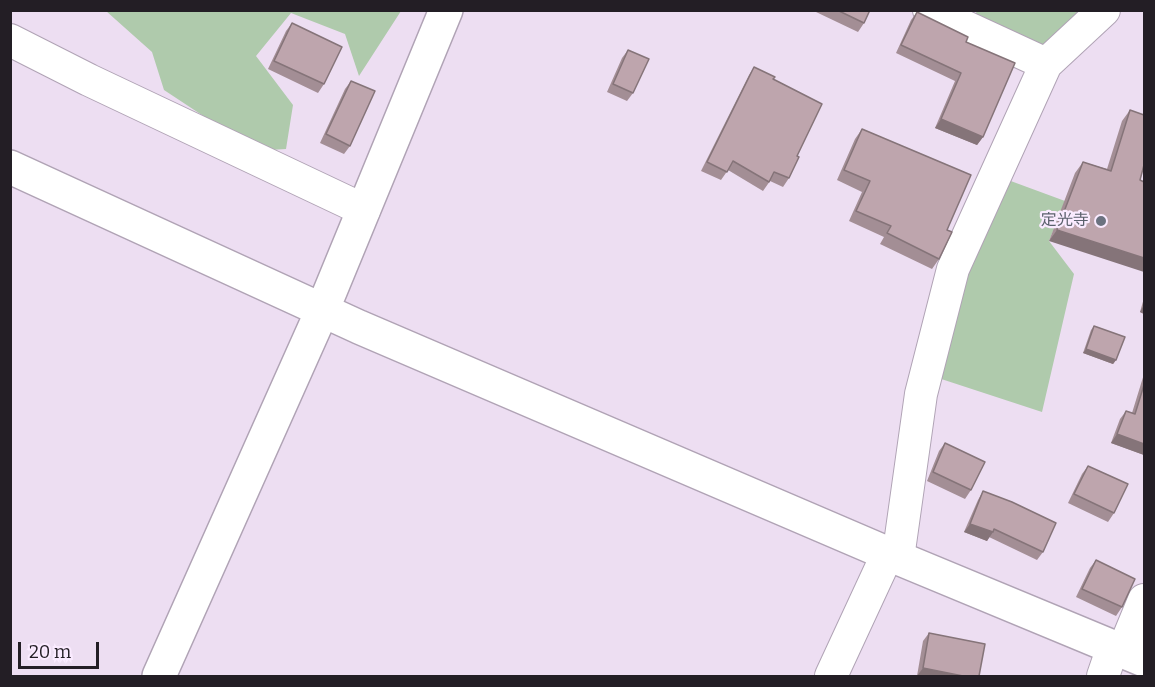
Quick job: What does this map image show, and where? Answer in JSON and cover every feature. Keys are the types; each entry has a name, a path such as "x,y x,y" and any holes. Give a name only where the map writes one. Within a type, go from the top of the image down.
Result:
{"street":[{"path":"159,676 322,311 446,10"},
{"path":"929,10 973,19 1046,63"},
{"path":"831,676 893,556 921,394 953,269 1046,63 1104,10"},
{"path":"10,40 89,80 364,210"},
{"path":"10,166 322,311 893,556 1121,659 1144,600"}],"green space":[{"path":"106,11 401,11 359,76 345,34 291,13 256,56 293,105 286,149 269,150 220,127 164,90 152,52"},
{"path":"977,11 1091,11 1046,64 968,28"},
{"path":"1008,180 1065,201 1049,241 1074,274 1042,412 926,374 950,278"}],"building":[{"path":"837,10 870,10 864,23"},
{"path":"917,12 968,37 966,42 1015,63 983,137 941,119 961,73 901,45"},
{"path":"292,23 342,47 324,84 274,61"},
{"path":"628,50 649,59 633,93 613,84"},
{"path":"754,67 822,104 789,178 774,172 769,182 733,161 727,172 707,162"},
{"path":"351,81 375,91 350,146 326,134"},
{"name":"定光寺","path":"1130,110 1144,115 1144,165 1140,180 1144,182 1144,258 1057,230 1083,162 1111,171"},
{"path":"862,129 971,175 947,230 952,232 939,259 887,233 891,226 856,211 870,181 844,170"},
{"path":"1094,326 1125,337 1116,360 1086,349"},
{"path":"1144,385 1144,444 1117,434 1126,411 1135,414"},
{"path":"945,443 985,462 971,490 933,472"},
{"path":"1088,466 1128,484 1114,513 1074,494"},
{"path":"983,491 1056,523 1043,552 994,529 993,532 970,524"},
{"path":"1096,560 1135,579 1122,607 1082,589"},
{"path":"929,633 985,644 979,676 963,676 923,668"}],"place":[{"name":"定光寺","path":"1101,221"}]}
